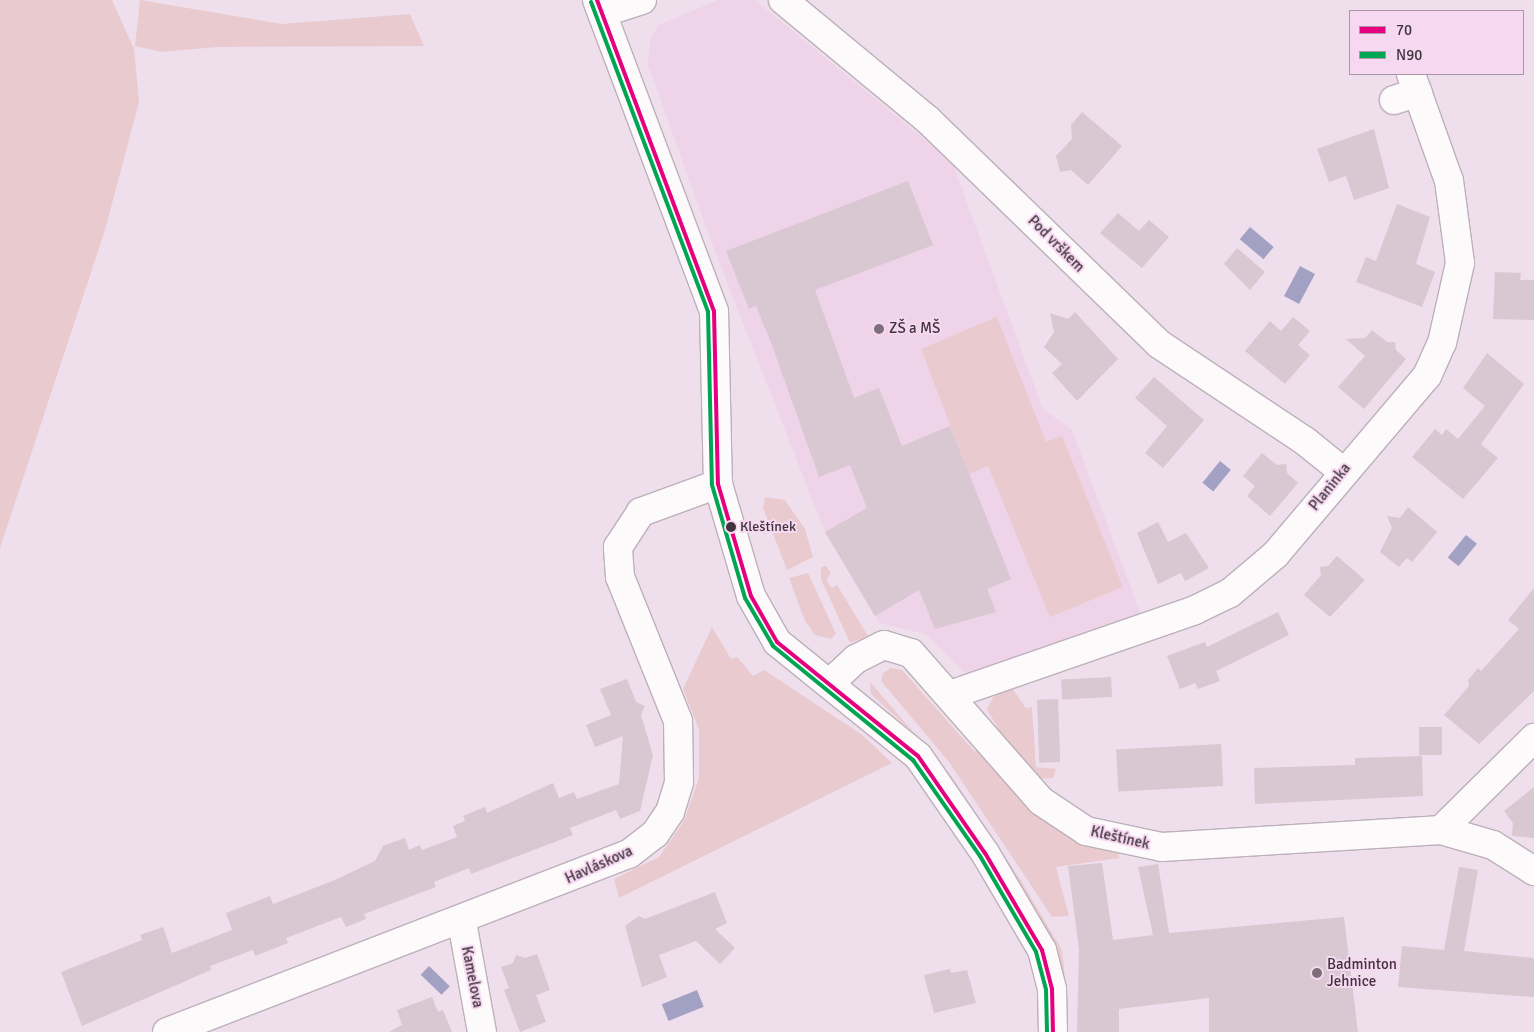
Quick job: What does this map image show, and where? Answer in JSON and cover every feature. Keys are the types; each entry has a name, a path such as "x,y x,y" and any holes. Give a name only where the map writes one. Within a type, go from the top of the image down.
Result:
{"street":[{"path":"642,0 600,7 714,311 718,484 741,568 764,621 777,642 918,756 985,853 1042,950 1052,989 1053,1032"},
{"name":"Pod vrškem","path":"784,0 928,120 1159,344 1305,441 1342,471"},
{"name":"Planinka","path":"950,694 1195,610 1230,593 1275,555 1342,471 1427,376 1452,308 1460,263 1454,207 1408,89"},
{"name":"Havláskova","path":"167,1032 462,922 629,854 655,834 670,812 682,755 678,721 620,577 618,547 641,512 718,484"},
{"name":"Kleštínek","path":"829,684 856,659 884,645 911,653 950,694 1041,801 1086,831 1162,847 1441,830 1493,845 1534,872"},
{"path":"1441,830 1534,738"},
{"name":"Kamelova","path":"462,922 482,1032"}],"shaded area":[{"path":"0,0 112,0 134,49 139,102 105,230 0,548"},
{"path":"140,0 282,24 410,14 424,46 217,47 162,52 135,46"},
{"name":"ZŠ a MŠ","path":"718,0 755,0 952,162 1043,409 1072,430 1142,617 970,677 926,634 879,623 825,532 714,249 648,65 650,40 659,25"},
{"path":"997,317 1046,442 1062,436 1123,587 1050,617 988,466 969,474 921,349"},
{"path":"765,497 785,500 805,529 813,557 787,570 763,508"},
{"path":"826,566 831,573 826,580 832,588 837,585 868,636 850,643 821,579 821,567"},
{"path":"808,573 836,634 831,639 815,635 805,621 789,578"},
{"path":"712,627 731,659 737,657 753,676 764,670 861,734 892,763 619,898 614,879 659,857 684,821 699,778 699,730 683,689"},
{"path":"891,668 902,670 975,752 979,748 1118,851 1119,858 1056,867 1069,916 1052,917 949,762 881,681 883,673"},
{"path":"870,682 949,773 1020,879 1062,950 1067,996 1055,952 942,767 915,734 871,694"},
{"path":"1012,688 1026,708 1032,707 1036,767 1056,769 1053,778 1034,779 996,736 1000,732 987,709 994,696"}],"water":[{"path":"1250,227 1274,247 1263,259 1240,239"},
{"path":"1300,266 1315,274 1299,304 1284,296"},
{"path":"1220,461 1231,470 1213,492 1202,483"},
{"path":"1466,535 1477,544 1459,566 1448,558"},
{"path":"429,966 450,986 442,995 421,975"},
{"path":"697,990 704,1007 669,1021 662,1004"}],"building":[{"path":"1082,112 1122,146 1088,185 1071,170 1060,172 1056,156 1072,139 1071,125"},
{"path":"1374,129 1389,188 1354,200 1346,176 1329,182 1317,149"},
{"path":"908,181 933,245 815,290 854,398 879,388 902,446 950,426 1011,579 987,589 996,612 935,629 919,590 875,616 825,532 867,508 850,465 819,477 772,345 756,306 749,309 726,251"},
{"path":"1397,204 1430,217 1416,264 1435,272 1422,307 1356,282 1366,257 1376,261"},
{"path":"1118,213 1139,231 1149,220 1169,237 1142,268 1100,233"},
{"path":"1237,248 1265,272 1250,290 1224,264"},
{"path":"1495,272 1521,273 1520,280 1534,280 1534,320 1493,319"},
{"path":"1075,312 1118,359 1077,401 1052,373 1062,364 1044,347 1054,332 1050,313 1068,319"},
{"path":"1293,317 1310,331 1298,345 1310,355 1285,384 1245,351 1270,321 1281,331"},
{"path":"1372,330 1387,342 1395,342 1396,350 1406,359 1364,409 1338,387 1365,356 1346,339 1365,338"},
{"path":"1487,353 1524,384 1481,444 1498,458 1463,499 1412,457 1435,429 1442,435 1446,429 1458,439 1485,406 1463,388"},
{"path":"1154,377 1204,420 1163,468 1145,453 1167,426 1135,398"},
{"path":"1262,453 1277,465 1286,464 1287,473 1298,483 1270,516 1247,496 1255,486 1243,476"},
{"path":"1408,507 1437,532 1412,562 1407,558 1399,567 1380,552 1392,528 1387,516 1400,518"},
{"path":"1158,522 1168,542 1186,533 1209,568 1185,581 1181,573 1158,584 1137,533"},
{"path":"1337,556 1365,580 1330,617 1304,595 1321,575 1320,567 1328,566"},
{"path":"1534,588 1534,691 1479,744 1444,715 1469,686 1468,680 1478,668 1481,671 1519,629 1508,620"},
{"path":"1278,612 1289,635 1216,671 1220,681 1198,689 1195,683 1180,689 1167,656 1205,642 1207,647"},
{"path":"1111,677 1112,697 1062,700 1061,680"},
{"path":"627,679 636,702 645,706 641,715 653,755 640,811 620,819 616,810 570,828 573,835 471,874 469,868 434,882 436,887 364,914 366,919 346,927 341,917 286,938 288,943 255,956 253,950 210,966 211,970 82,1026 61,972 142,940 140,935 163,927 172,953 232,930 226,913 270,896 273,904 335,880 375,861 383,846 405,838 409,850 420,845 422,850 457,837 453,826 465,821 463,816 485,807 487,813 553,783 559,798 574,792 577,799 619,784 623,736 595,747 586,725 611,715 600,689"},
{"path":"1058,699 1060,762 1039,763 1037,700"},
{"path":"1419,727 1442,727 1442,755 1419,755"},
{"path":"1221,744 1223,786 1118,791 1116,749"},
{"path":"1422,756 1423,796 1255,804 1254,768 1355,765 1355,758"},
{"path":"1534,787 1534,838 1512,836 1513,823 1504,811"},
{"path":"1102,863 1113,940 1153,935 1138,867 1158,864 1169,933 1344,917 1358,1032 1209,1032 1209,998 1119,1009 1119,1032 1077,1032 1079,949 1068,866"},
{"path":"1459,867 1478,870 1464,951 1534,958 1534,997 1398,987 1402,946 1444,950"},
{"path":"715,892 727,923 715,929 735,948 720,964 696,941 659,955 667,977 642,987 625,926 639,916 645,919"},
{"path":"537,954 550,990 536,995 546,1022 520,1032 504,990 509,988 501,967 513,963 516,955 525,958"},
{"path":"950,969 951,973 967,970 976,1003 934,1013 924,975"},
{"path":"432,997 438,1012 443,1010 452,1032 389,1032 402,1025 397,1010"}],"transit line":[{"name":"70","path":"597,0 714,311 718,484 751,596 777,642 918,756 985,853 1042,950 1052,989 1053,1032"},
{"name":"N90","path":"591,2 708,312 712,485 745,598 773,646 913,760 980,856 1036,952 1046,990 1047,1032"}],"place":[{"name":"ZŠ a MŠ","path":"879,329"},
{"name":"Kleštínek","path":"731,527"},
{"name":"Badminton Jehnice","path":"1317,973"}]}
